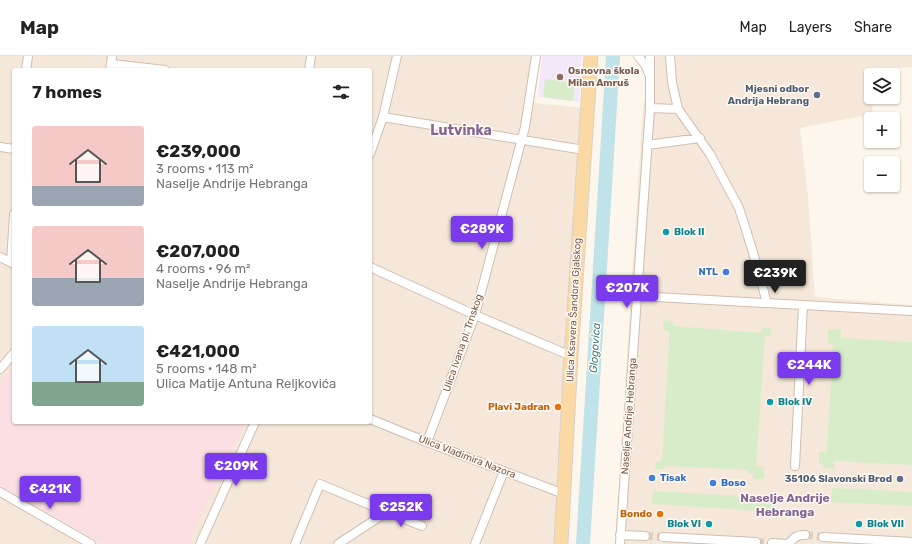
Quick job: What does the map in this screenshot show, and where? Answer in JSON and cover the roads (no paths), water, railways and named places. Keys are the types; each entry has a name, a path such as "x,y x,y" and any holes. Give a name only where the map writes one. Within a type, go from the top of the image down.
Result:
{"main road":[{"name":"Ulica Ksavera Šandora Gjalskog","path":"561,544 571,356 591,56"},
{"path":"589,75 601,56"}],"street":[{"path":"26,68 28,56"},
{"path":"309,68 311,56"},
{"path":"372,148 383,117 397,56"},
{"name":"Ulica Ivana pl. Trnskog","path":"428,442 475,315 526,127 536,56"},
{"path":"638,56 646,66 650,75"},
{"name":"Naselje Andrije Hebranga","path":"620,544 648,145 651,68 650,56"},
{"path":"670,56 672,82 678,109 700,138 720,170 739,208 767,303"},
{"path":"112,63 150,68"},
{"path":"650,108 678,109"},
{"path":"383,117 584,150"},
{"path":"648,145 700,138"},
{"path":"0,147 12,148"},
{"path":"0,257 12,263"},
{"path":"372,268 475,315 571,356"},
{"path":"638,296 912,311"},
{"path":"795,466 803,305"},
{"path":"0,369 12,355"},
{"name":"Ulica Vladimira Nazora","path":"372,420 564,494"},
{"path":"200,544 254,424"},
{"path":"475,544 504,471"},
{"path":"296,544 320,484 422,526"},
{"path":"0,492 91,544"},
{"path":"338,544 387,512"},
{"path":"620,535 645,536"},
{"path":"772,543 789,544 793,538 799,535 805,535"},
{"path":"823,536 912,542"},
{"path":"663,537 756,542"}],"waterway":[{"name":"Glogovica","path":"583,544 613,56"}],"tunnel":[{"path":"805,535 823,537"},
{"path":"645,536 663,537"},
{"path":"756,542 772,543"}],"place":[{"name":"Osnovna škola Milan Amruš","path":"560,77"},
{"name":"Mjesni odbor Andrija Hebrang","path":"817,95"},
{"name":"Blok II","path":"666,232"},
{"name":"NTL","path":"726,272"},
{"name":"Blok IV","path":"770,402"},
{"name":"Plavi Jadran","path":"558,407"},
{"name":"Tisak","path":"652,478"},
{"name":"35106 Slavonski Brod","path":"900,479"},
{"name":"Boso","path":"713,483"},
{"name":"Bondo","path":"660,514"},
{"name":"Blok VI","path":"709,524"},
{"name":"Blok VII","path":"859,524"}],"district":[{"name":"Lutvinka","path":"461,130"},
{"name":"Naselje Andrije Hebranga","path":"785,505"}]}
